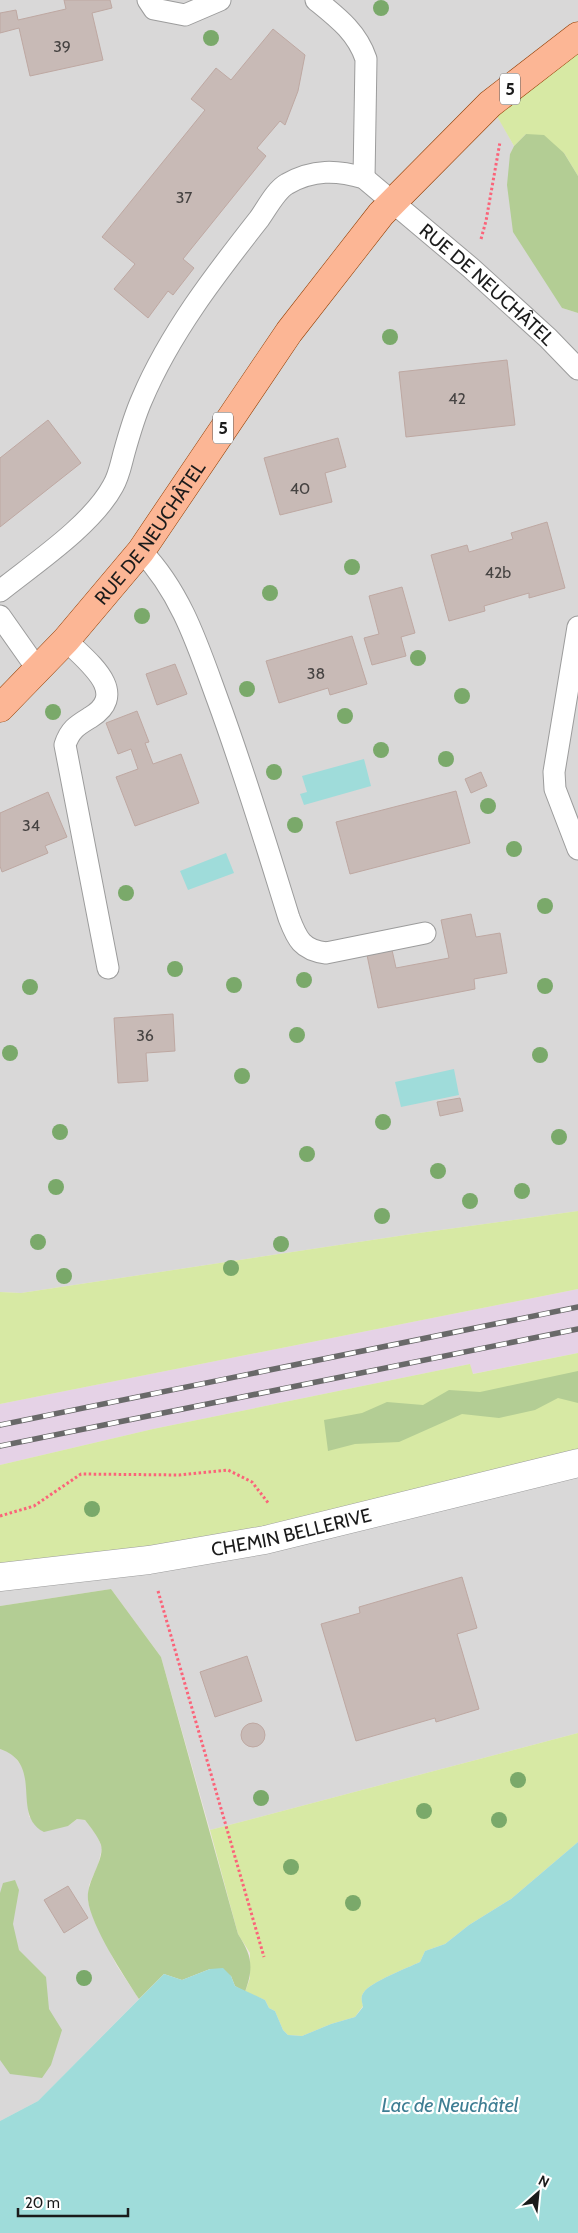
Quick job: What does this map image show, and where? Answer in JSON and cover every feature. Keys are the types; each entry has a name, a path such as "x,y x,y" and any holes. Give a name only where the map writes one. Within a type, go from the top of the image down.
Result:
{"main road":[{"name":"RUE DE NEUCHÂTEL","path":"0,708 66,640 141,551 289,332 342,262 392,202 490,104 578,36"}],"street":[{"name":"CHEMIN BELLERIVE","path":"0,1577 149,1560 281,1536 578,1463"}],"lane":[{"path":"148,0 154,9 186,15 220,0"},
{"path":"316,0 346,24 361,46 366,59 364,178"},
{"name":"RUE DE NEUCHÂTEL","path":"0,591 78,527 105,498 114,485 130,430 159,364 183,322 222,267 286,185 305,176 324,171 344,172 364,178 471,268 548,338 578,369"},
{"path":"141,551 157,568 172,589 191,626 236,751 289,918 303,945 314,952 326,953 425,933"},
{"path":"0,616 38,670"},
{"path":"578,627 554,772 555,789 578,850"},
{"path":"66,640 101,676 107,687 101,709 72,728 65,744 108,968"},
{"path":"561,805 578,819"}],"path":[{"path":"471,268 486,222 500,139"},
{"path":"0,1516 34,1506 82,1474 179,1475 228,1470 252,1482 272,1508 281,1536"},
{"path":"149,1560 264,1957"}],"shaded area":[{"path":"0,0 578,0 578,36 491,104 514,146 510,154 562,308 578,313 578,1211 21,1293 0,1292"},
{"path":"578,1289 578,1353 472,1374 470,1364 153,1429 0,1465 0,1404"},
{"path":"578,1463 578,1733 210,1830 161,1657 111,1589 0,1606 0,1577"},
{"path":"0,1749 12,1753 25,1771 29,1817 68,1826 77,1819 85,1820 97,1835 102,1848 98,1865 89,1885 88,1901 94,1920 117,1966 139,1999 38,2101 0,2121"}],"green space":[{"path":"578,36 578,176 564,153 526,134 514,146 490,104"},
{"path":"526,134 544,135 564,153 578,176 578,313 562,308 513,232 507,185 510,154 514,146"},
{"path":"578,1211 578,1289 0,1404 0,1292 21,1293"},
{"path":"578,1353 578,1463 265,1540 0,1577 0,1465 153,1429 470,1364 473,1374"},
{"path":"578,1371 578,1403 558,1398 535,1410 499,1418 462,1414 399,1442 355,1444 328,1451 324,1420 362,1413 387,1402 423,1405 449,1390 480,1392"},
{"path":"111,1589 161,1657 238,1934 249,1955 250,1975 245,1992 235,1986 231,1976 210,1969 182,1980 164,1974 139,1999 109,1951 90,1911 88,1893 102,1851 98,1838 85,1820 77,1819 68,1826 44,1832 34,1824 29,1814 25,1777 21,1766 13,1756 0,1749 0,1606"},
{"path":"578,1733 578,1842 511,1899 469,1925 445,1944 425,1951 420,1962 368,1988 362,1996 363,2006 355,2017 331,2024 302,2036 288,2035 283,2030 275,2011 269,2008 265,2000 245,1992 250,1978 250,1953 238,1934 210,1830"},
{"path":"15,1880 19,1890 13,1924 19,1950 46,1977 49,2009 62,2030 51,2065 42,2078 10,2074 0,2060 0,1893 3,1883"}],"water":[{"path":"364,759 371,786 304,805 300,794 307,792 302,776"},
{"path":"226,853 234,873 188,890 180,871"},
{"path":"454,1069 459,1095 401,1107 395,1082"},
{"name":"Lac de Neuchâtel","path":"578,1842 578,2233 0,2233 0,2121 38,2101 164,1974 182,1980 210,1969 223,1968 231,1976 235,1986 265,2000 269,2008 275,2011 283,2030 288,2035 302,2036 331,2024 355,2017 363,2007 362,1996 368,1988 420,1962 425,1951 445,1944 469,1925 511,1899"}],"building":[{"path":"64,0 110,0 112,8 92,13 103,60 30,76 19,28 0,33 0,13 16,10 18,20 66,9"},
{"path":"273,29 305,55 298,91 285,125 280,121 257,148 266,156 183,259 194,268 173,295 168,291 148,318 114,289 135,264 102,237 205,110 191,99 216,68 231,80"},
{"path":"507,360 515,425 406,437 399,372"},
{"path":"48,420 81,463 0,527 0,458"},
{"path":"338,438 346,467 325,473 332,502 280,515 264,458"},
{"path":"547,522 565,588 529,598 529,593 484,606 485,611 449,621 431,555 467,545 469,552 513,539 511,533"},
{"path":"402,587 415,633 401,637 406,656 372,665 364,638 379,634 369,596"},
{"path":"352,636 367,684 330,695 328,688 279,703 266,661"},
{"path":"175,664 187,694 157,705 146,674"},
{"path":"137,711 149,742 145,743 153,764 181,754 199,803 135,826 116,777 138,769 131,749 118,754 106,723"},
{"path":"481,772 487,786 471,793 465,779"},
{"path":"456,791 470,843 350,874 336,822"},
{"path":"48,792 67,837 45,846 48,853 2,872 0,866 0,813"},
{"path":"471,914 476,937 500,933 507,973 474,979 475,989 378,1008 367,955 392,950 396,968 449,958 441,920"},
{"path":"173,1014 175,1051 146,1053 148,1081 118,1083 114,1018"},
{"path":"460,1098 463,1111 440,1116 437,1102"},
{"path":"462,1577 477,1628 457,1634 479,1709 436,1722 435,1718 356,1741 321,1624 360,1613 359,1607"},
{"path":"247,1656 262,1701 215,1717 200,1672"},
{"path":"253,1723 258,1724 264,1730 264,1740 258,1746 253,1747 248,1746 242,1740 241,1735 242,1730 248,1724"},
{"path":"68,1886 88,1918 64,1933 44,1900"}],"railway":[{"path":"0,1425 578,1307"},
{"path":"0,1446 578,1329"}]}
